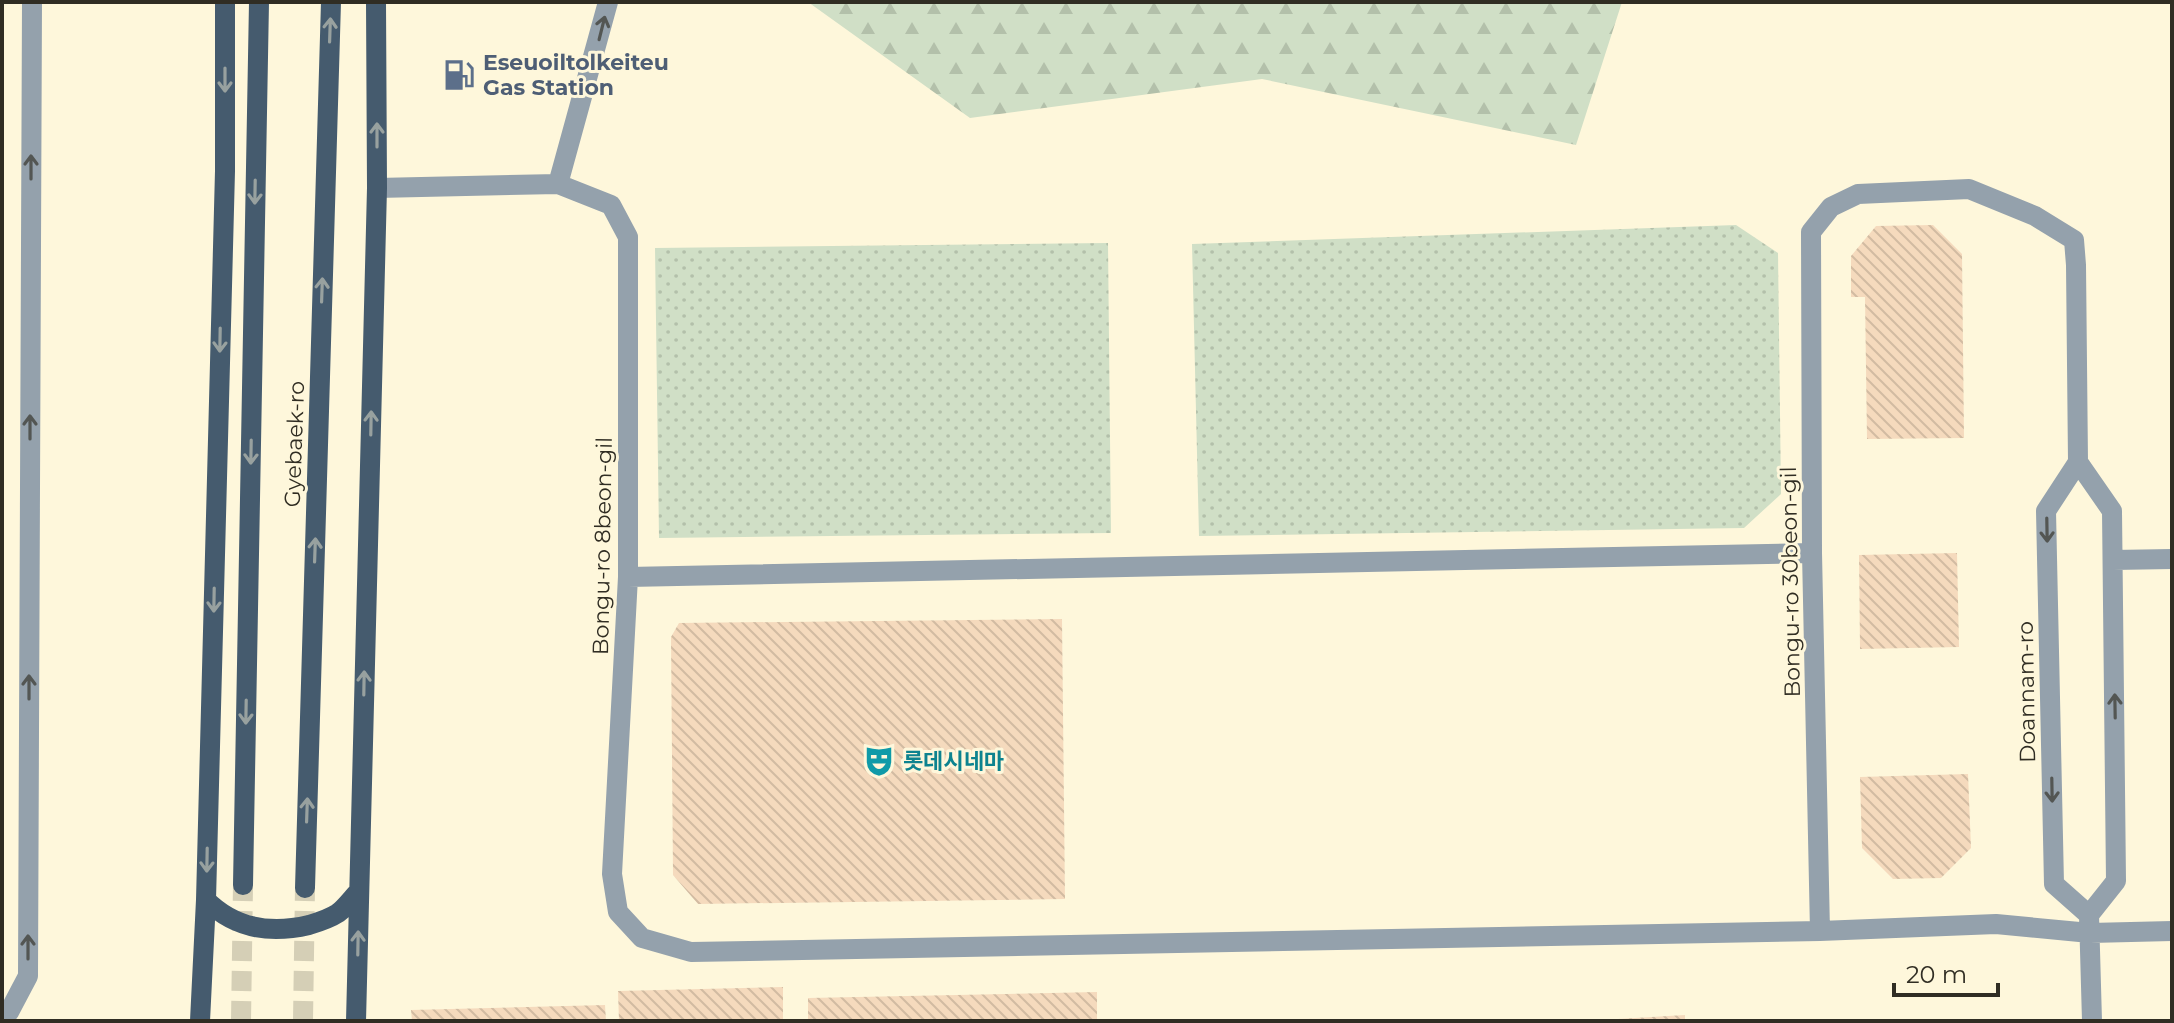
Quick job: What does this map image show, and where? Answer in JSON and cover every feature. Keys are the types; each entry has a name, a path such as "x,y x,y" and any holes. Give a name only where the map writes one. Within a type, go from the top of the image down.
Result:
{"main road":[{"path":"200,1021 206,900 225,171 225,2"},
{"name":"Gyebaek-ro","path":"243,885 259,2"},
{"name":"Gyebaek-ro","path":"305,888 331,2"},
{"path":"356,1021 377,188 376,2"},
{"path":"206,900 228,919 249,926 282,929 322,921 337,914 359,891"}],"street":[{"path":"2,1016 9,1012 28,976 32,2"},
{"path":"377,188 558,184 608,2"},
{"name":"Bongu-ro 8beon-gil","path":"558,184 611,205 628,237 628,577 612,874 618,912 642,938 691,952 1820,931"},
{"name":"Bongu-ro 30beon-gil","path":"1820,931 1812,553 1811,232 1831,207 1858,194 1969,189 2035,216 2074,240 2078,462"},
{"path":"2078,462 2112,511 2116,881 2090,924 2092,1021"},
{"name":"Doannam-ro","path":"2078,462 2046,511 2053,853 2054,884 2090,924"},
{"path":"628,577 1812,553"},
{"path":"2113,560 2172,559"},
{"path":"1820,931 1996,924 2090,924 2172,931"}],"green space":[{"path":"808,2 1622,2 1576,145 1262,79 970,118"},
{"path":"1736,225 1778,253 1781,494 1744,528 1199,536 1192,244"},
{"path":"1108,243 1111,533 659,538 655,248"}],"building":[{"path":"1933,225 1962,254 1964,438 1867,439 1865,297 1851,297 1851,256 1876,226"},
{"path":"1957,553 1959,647 1860,649 1859,555"},
{"path":"1062,619 1065,899 698,904 673,875 671,637 679,623"},
{"path":"1968,774 1971,848 1941,878 1893,879 1862,848 1860,777"},
{"path":"783,987 783,1021 619,1021 618,991"},
{"path":"1097,992 1097,1021 808,1021 808,998"},
{"path":"605,1005 606,1021 412,1021 411,1010"},
{"path":"1685,1015 1685,1021 1618,1021 1618,1019"}],"tunnel":[{"path":"241,1021 243,885"},
{"path":"303,1021 305,888"}],"place":[{"name":"Eseuoiltolkeiteu Gas Station","path":"459,75"},
{"name":"롯데시네마","path":"879,761"}]}
